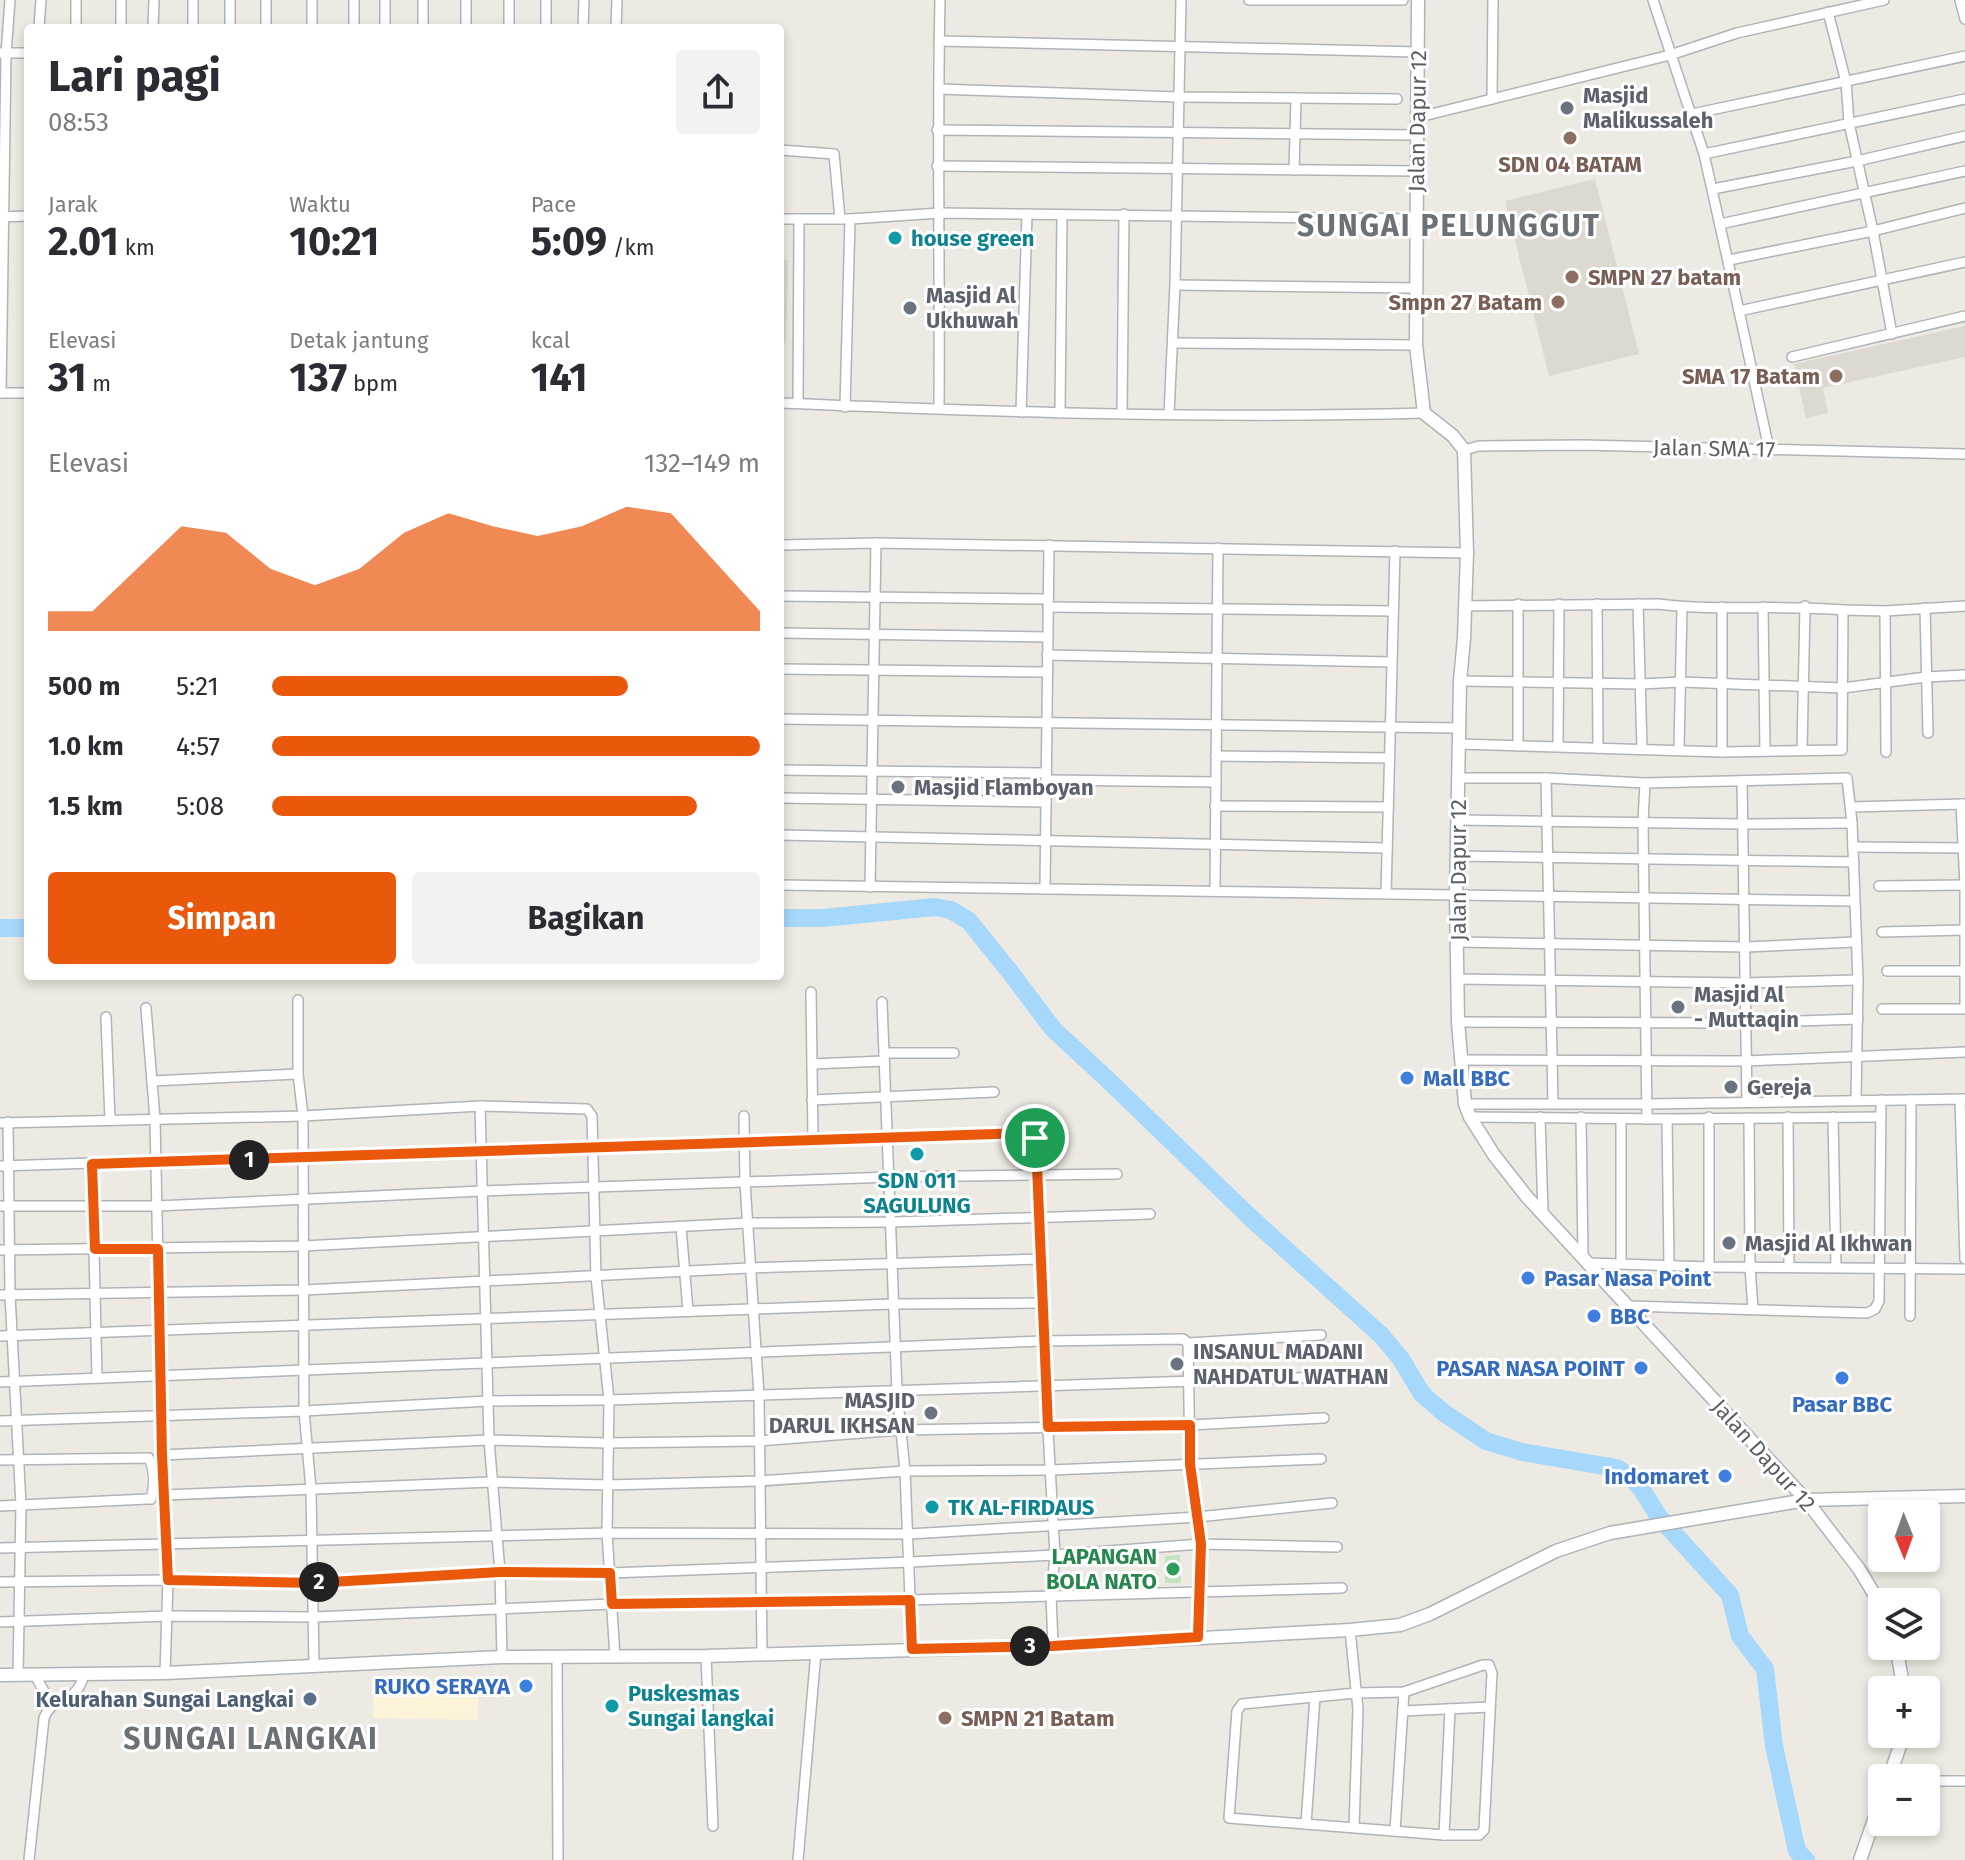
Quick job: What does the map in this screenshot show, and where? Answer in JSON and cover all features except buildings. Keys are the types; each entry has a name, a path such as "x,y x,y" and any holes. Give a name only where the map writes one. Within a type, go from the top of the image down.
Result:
{"street":[{"path":"10,0 3,54 1,393 24,393"},
{"path":"39,24 41,0"},
{"path":"76,0 76,24"},
{"path":"121,0 121,24"},
{"path":"153,24 154,0"},
{"path":"193,0 193,24"},
{"path":"230,0 230,24"},
{"path":"266,0 266,24"},
{"path":"312,0 312,24"},
{"path":"354,0 354,24"},
{"path":"385,0 385,24"},
{"path":"423,0 423,24"},
{"path":"466,0 466,24"},
{"path":"509,0 509,24"},
{"path":"546,0 546,24"},
{"path":"583,24 584,0"},
{"path":"616,24 617,0"},
{"path":"939,407 940,213 937,130 940,0"},
{"path":"1169,414 1181,0"},
{"path":"1249,0 1403,0"},
{"name":"Jalan Dapur 12","path":"1418,0 1416,345 1424,413"},
{"path":"1492,99 1493,0"},
{"path":"1668,0 1654,2 1704,154 1769,449"},
{"path":"1419,117 1670,55 1737,33 1884,0"},
{"path":"1960,0 1965,19"},
{"path":"1828,12 1846,82 1849,123 1892,334"},
{"path":"939,41 1418,52"},
{"path":"3,54 24,53"},
{"path":"1692,114 1965,56"},
{"path":"939,89 1178,97 1397,99"},
{"path":"1294,170 1296,98"},
{"path":"1704,154 1965,99"},
{"path":"937,130 1178,130 1417,135"},
{"path":"1713,189 1965,136"},
{"path":"784,150 834,154 845,219 845,407"},
{"path":"937,166 1416,171"},
{"path":"1720,224 1965,171"},
{"path":"1729,260 1873,231 1965,208"},
{"path":"784,219 940,213 1416,219"},
{"path":"1021,412 1027,214"},
{"path":"1122,413 1124,214"},
{"path":"1060,413 1062,215"},
{"path":"2,217 24,216"},
{"path":"798,403 799,219"},
{"path":"1739,311 1965,262"},
{"path":"1175,285 1417,288"},
{"path":"1792,357 1965,316"},
{"path":"1173,343 1416,345"},
{"path":"784,403 1060,413 1314,416 1424,413 1453,436 1464,450"},
{"name":"Jalan SMA 17","path":"1464,450 1479,446 1583,445 1965,454"},
{"name":"Jalan Dapur 12","path":"1464,450 1467,553 1460,681 1456,895 1458,1022 1465,1104 1494,1155 1543,1214 1806,1500 1870,1588"},
{"path":"870,887 876,543"},
{"path":"784,545 1049,545 1467,553"},
{"path":"1045,889 1049,545"},
{"path":"1215,891 1218,548"},
{"path":"1386,894 1395,551"},
{"path":"784,596 1393,611"},
{"path":"1518,604 1518,746"},
{"path":"1558,746 1559,604"},
{"path":"1597,604 1598,748"},
{"path":"1465,606 1638,604 1682,607 1805,606 1885,611 1965,606"},
{"path":"1638,604 1642,749"},
{"path":"1802,750 1805,606"},
{"path":"1679,749 1682,607"},
{"path":"1722,607 1722,752"},
{"path":"1763,607 1765,750"},
{"path":"1925,608 1928,733"},
{"path":"1459,744 1722,752 1842,750 1843,610"},
{"path":"1885,611 1886,752"},
{"path":"784,633 1048,637"},
{"path":"1047,655 1391,662"},
{"path":"784,669 1048,672"},
{"path":"1460,681 1681,682 1843,688 1965,675"},
{"path":"784,719 1459,728"},
{"path":"1216,756 1389,758"},
{"path":"784,770 1216,782"},
{"path":"1458,778 1645,783 1847,778 1852,823 1858,980 1856,1100"},
{"path":"1546,778 1553,1103"},
{"path":"1742,781 1747,1102"},
{"path":"1645,783 1647,1119"},
{"path":"784,798 1046,802"},
{"path":"1851,807 1963,804 1965,1007 1882,1009"},
{"path":"1215,806 1388,807"},
{"path":"1457,820 1852,823"},
{"path":"784,835 1387,848"},
{"path":"1853,847 1964,848"},
{"path":"1457,856 1854,862"},
{"path":"784,885 1549,896 1744,902 1853,901"},
{"path":"1879,886 1965,885"},
{"path":"1882,932 1964,930"},
{"path":"1458,942 1746,947 1855,942"},
{"path":"1887,971 1965,971"},
{"path":"1457,979 1745,983 1858,980"},
{"path":"811,992 813,1138"},
{"path":"298,1000 298,1074 303,1116 304,1411 311,1489 314,1666"},
{"path":"882,1002 891,1177 893,1304 898,1347 897,1391 909,1534 912,1649"},
{"path":"146,1008 155,1119 162,1455 168,1580 165,1673"},
{"path":"106,1017 110,1120"},
{"path":"1458,1022 1746,1023 1858,1019"},
{"path":"1461,1060 1746,1061 1965,1052"},
{"path":"812,1064 954,1053"},
{"path":"152,1081 298,1074"},
{"path":"812,1100 994,1092"},
{"path":"1465,1104 1963,1099 1965,1259"},
{"path":"1629,1306 1867,1313 1878,1305 1881,1100"},
{"path":"1910,1316 1911,1100"},
{"path":"480,1106 489,1440 500,1572 502,1657"},
{"path":"18,1675 21,1505 12,1336 5,1295 4,1122 303,1116 480,1106 587,1109 592,1116 596,1277 609,1400 607,1533 615,1657"},
{"path":"744,1116 749,1268 759,1395 762,1653"},
{"path":"1470,1117 1880,1117"},
{"path":"1540,1117 1543,1214"},
{"path":"1581,1117 1586,1260 1709,1267 1965,1269"},
{"path":"1709,1117 1709,1267"},
{"path":"1788,1117 1789,1266"},
{"path":"1833,1117 1836,1267"},
{"path":"1749,1118 1753,1309"},
{"path":"1621,1119 1621,1263"},
{"path":"1667,1119 1669,1265"},
{"path":"4,1166 303,1159 481,1149 1028,1133 1036,1142 1041,1303 1055,1555 1051,1595 1053,1646"},
{"path":"92,1164 97,1378"},
{"path":"4,1205 157,1206 891,1177 1117,1174"},
{"path":"5,1250 303,1246 747,1223 1150,1214"},
{"path":"681,1227 688,1311"},
{"path":"5,1295 304,1290 484,1279 1039,1259"},
{"path":"0,1336 893,1304 1041,1303"},
{"path":"0,1382 1043,1341 1183,1339 1188,1343 1321,1335"},
{"path":"1188,1343 1190,1464 1201,1544 1198,1637"},
{"path":"0,1421 304,1411 488,1401 609,1400 1321,1377"},
{"path":"162,1455 489,1440 607,1443 758,1441 900,1430 1190,1425 1324,1418"},
{"path":"0,1460 149,1458 154,1486 151,1499 0,1506"},
{"path":"165,1495 491,1482 608,1485 760,1481 905,1471 1051,1470 1321,1459"},
{"path":"0,1675 165,1673 502,1657 706,1656 1053,1646 1350,1630 1400,1625 1430,1614 1556,1551 1610,1533 1806,1500 1965,1496"},
{"path":"0,1548 607,1533 759,1531 909,1534 1198,1517 1332,1503"},
{"path":"0,1582 168,1580 314,1583 500,1572 610,1573 910,1562 1201,1544 1337,1547"},
{"path":"0,1622 167,1616 315,1617 500,1607 762,1604 1342,1588"},
{"path":"1350,1630 1356,1693 1354,1827"},
{"path":"798,1860 816,1652"},
{"path":"706,1656 713,1826"},
{"path":"557,1657 558,1860"},
{"path":"1486,1664 1491,1667 1484,1830 1475,1836 1444,1835 1233,1819 1228,1814 1239,1707 1247,1703 1356,1693 1404,1692 1486,1664"},
{"path":"35,1675 42,1691 54,1704"},
{"path":"29,1860 44,1718 49,1707 75,1694 84,1675"},
{"path":"1395,1831 1404,1692"},
{"path":"1306,1824 1315,1697"},
{"path":"1403,1711 1490,1707"},
{"path":"1444,1835 1450,1709"},
{"path":"1940,1781 1965,1781"},
{"path":"1860,1860 1868,1836"}],"shaded area":[{"name":"SMPN 27 batam","path":"1595,179 1639,354 1549,376 1505,201"},
{"path":"784,260 788,261 784,343"},
{"name":"SMA 17 Batam","path":"1965,326 1965,357 1823,388 1828,413 1806,418 1794,364"},
{"path":"374,1684 478,1686 478,1720 373,1718"}],"green space":[{"name":"LAPANGAN BOLA NATO","path":"1180,1555 1181,1583 1165,1583 1165,1556"}],"waterway":[{"path":"784,918 823,918 935,907 951,910 969,921 1053,1029 1253,1220 1381,1335 1401,1359 1422,1394 1444,1413 1486,1441 1522,1452 1617,1468 1631,1477 1659,1517 1730,1595 1740,1636 1765,1669 1774,1746 1797,1851 1806,1860"},
{"path":"0,928 24,928"}],"place":[{"name":"Masjid Malikussaleh","path":"1567,108"},
{"name":"SDN 04 BATAM","path":"1570,138"},
{"name":"house green","path":"895,238"},
{"name":"SMPN 27 batam","path":"1572,277"},
{"name":"Smpn 27 Batam","path":"1558,302"},
{"name":"Masjid Al Ukhuwah","path":"910,308"},
{"name":"SMA 17 Batam","path":"1836,376"},
{"name":"Masjid Flamboyan","path":"898,787"},
{"name":"Masjid Al - Muttaqin","path":"1678,1007"},
{"name":"Mall BBC","path":"1407,1078"},
{"name":"Gereja","path":"1731,1087"},
{"name":"SDN 011 SAGULUNG","path":"917,1154"},
{"name":"Masjid Al Ikhwan","path":"1729,1243"},
{"name":"Pasar Nasa Point","path":"1528,1278"},
{"name":"BBC","path":"1594,1316"},
{"name":"INSANUL MADANI NAHDATUL WATHAN","path":"1177,1364"},
{"name":"PASAR NASA POINT","path":"1641,1368"},
{"name":"Pasar BBC","path":"1842,1378"},
{"name":"MASJID DARUL IKHSAN","path":"931,1413"},
{"name":"Indomaret","path":"1725,1476"},
{"name":"TK AL-FIRDAUS","path":"932,1507"},
{"name":"LAPANGAN BOLA NATO","path":"1173,1569"},
{"name":"RUKO SERAYA","path":"526,1686"},
{"name":"Kelurahan Sungai Langkai","path":"310,1699"},
{"name":"Puskesmas Sungai langkai","path":"612,1706"},
{"name":"SMPN 21 Batam","path":"945,1718"}],"district":[{"name":"SUNGAI PELUNGGUT","path":"1449,226"},
{"name":"SUNGAI LANGKAI","path":"251,1739"}],"route":[{"path":"1028,1133 1035,1138 1048,1427 1190,1425 1190,1464 1201,1544 1198,1637 1053,1646 912,1649 910,1600 612,1604 610,1573 500,1572 314,1583 168,1580 158,1249 95,1249 92,1164 303,1159 744,1140 1028,1133"}]}
